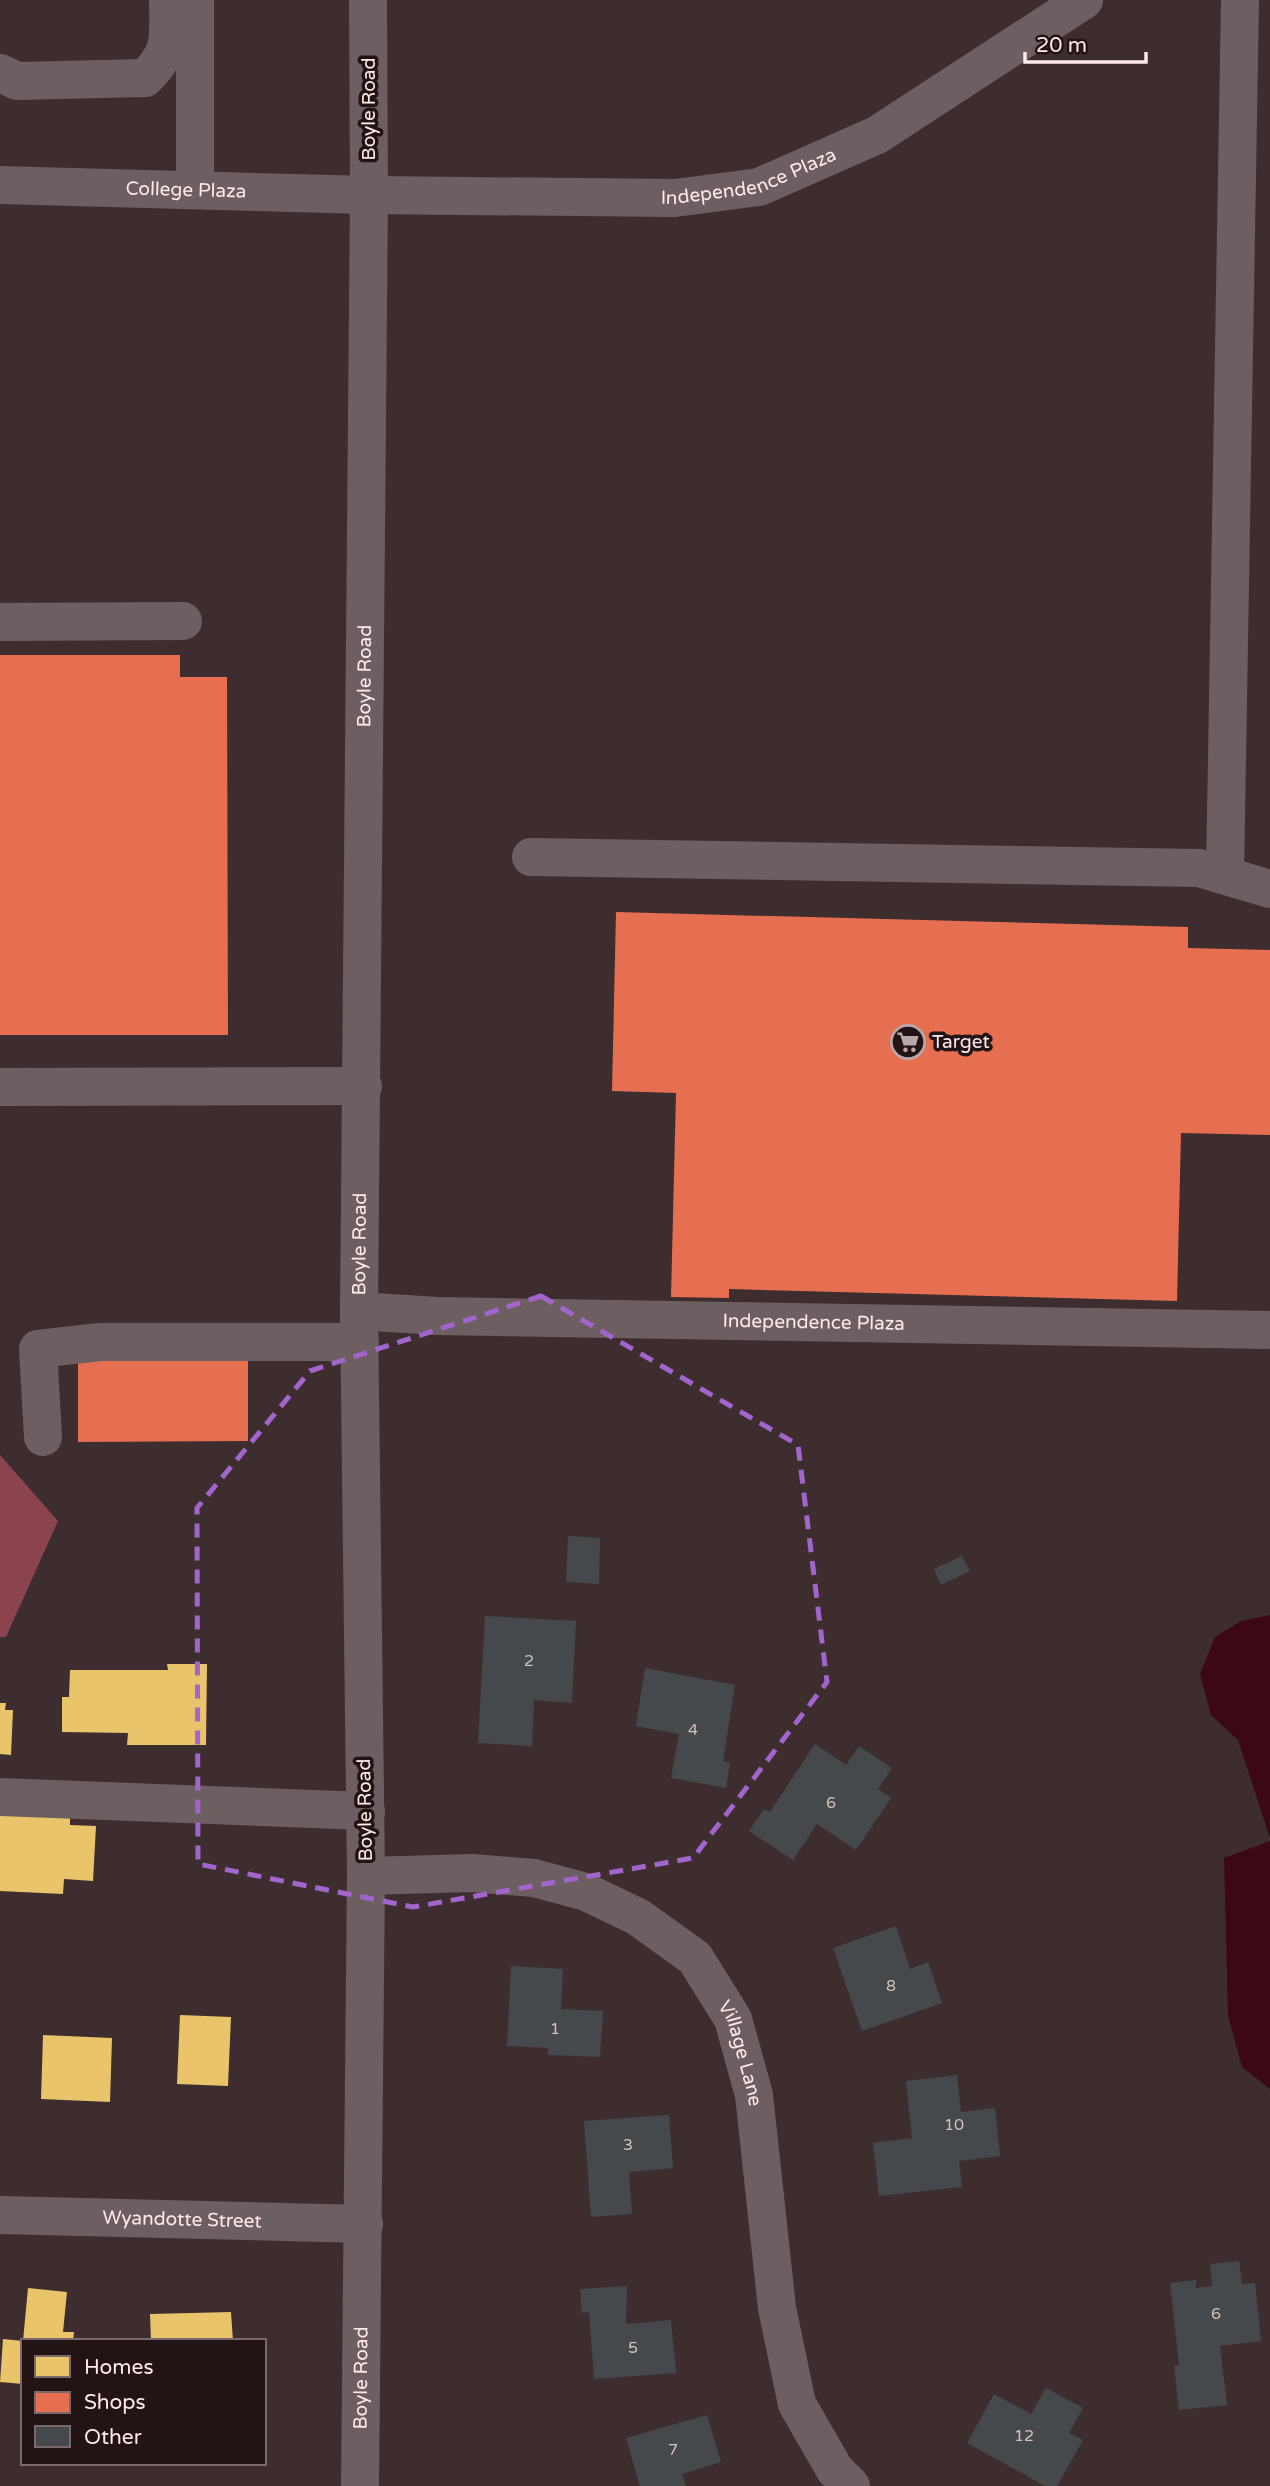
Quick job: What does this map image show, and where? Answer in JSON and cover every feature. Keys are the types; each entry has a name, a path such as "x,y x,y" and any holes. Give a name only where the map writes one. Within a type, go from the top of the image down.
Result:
{"street":[{"path":"0,73 18,81 145,78 162,61 168,40 168,0"},
{"path":"194,0 195,188"},
{"name":"Boyle Road","path":"360,2486 366,1876 360,1327 369,195 368,0"},
{"name":"Independence Plaza","path":"369,195 676,198 759,187 877,135 1084,0"},
{"path":"1225,875 1240,0"},
{"name":"College Plaza","path":"0,185 195,188 369,195"},
{"path":"0,622 183,621"},
{"path":"531,857 1199,868 1270,889"},
{"path":"0,1087 363,1086"},
{"name":"Independence Plaza","path":"43,1437 38,1349 100,1342 360,1327 450,1316 1270,1331"},
{"path":"0,1797 366,1811"},
{"name":"Village Lane","path":"366,1876 472,1873 534,1878 586,1892 638,1917 695,1958 733,2020 754,2095 776,2308 796,2403 835,2470 851,2486"},
{"name":"Wyandotte Street","path":"0,2215 364,2224"}],"highlighted area":[{"path":"541,1296 798,1445 827,1682 693,1858 413,1907 198,1864 197,1508 310,1371"}],"shaded area":[{"path":"0,1455 58,1521 6,1637 0,1637"},
{"path":"1270,1615 1270,1838 1238,1740 1211,1715 1200,1674 1215,1637 1241,1621"},
{"path":"1270,1841 1270,2089 1242,2067 1228,2016 1224,1858"}],"building: Homes":[{"path":"167,1664 207,1664 206,1745 127,1745 128,1733 62,1732 62,1697 69,1697 70,1670 168,1670"},
{"path":"0,1703 6,1703 5,1710 13,1710 11,1755 0,1754"},
{"path":"0,1813 70,1817 70,1825 96,1826 93,1881 64,1879 63,1894 0,1891"},
{"path":"180,2015 231,2017 228,2086 177,2084"},
{"path":"43,2035 112,2038 110,2102 41,2099"},
{"path":"28,2288 67,2292 63,2332 74,2332 73,2339 23,2339"},
{"path":"231,2312 233,2339 151,2339 150,2314"},
{"path":"3,2339 21,2341 21,2384 0,2382"}],"building: Shops":[{"path":"0,655 180,655 180,677 227,677 228,1035 0,1035"},
{"path":"616,912 1188,927 1188,948 1270,950 1270,1135 1181,1133 1177,1301 729,1289 729,1298 671,1297 676,1093 612,1091"},
{"path":"248,1353 248,1441 78,1442 78,1354"}],"building: Other":[{"path":"568,1536 600,1538 599,1584 566,1582"},
{"path":"962,1556 970,1571 941,1585 934,1569"},
{"path":"485,1616 576,1621 572,1703 534,1700 532,1746 478,1743"},
{"path":"645,1668 735,1685 723,1761 730,1763 726,1788 671,1778 679,1734 636,1726"},
{"path":"815,1744 846,1765 859,1746 892,1768 878,1789 891,1798 856,1850 817,1824 793,1860 749,1831 764,1809 770,1812"},
{"path":"896,1926 910,1969 928,1962 942,2003 862,2031 833,1948"},
{"path":"511,1966 563,1969 561,2009 603,2011 600,2057 548,2055 548,2048 507,2046"},
{"path":"957,2075 961,2112 995,2108 1000,2156 959,2161 962,2187 879,2196 873,2143 912,2138 906,2081"},
{"path":"669,2115 673,2168 629,2172 632,2214 591,2217 584,2121"},
{"path":"1239,2261 1242,2284 1255,2283 1261,2341 1220,2346 1227,2405 1179,2410 1174,2366 1179,2365 1170,2283 1196,2280 1196,2288 1212,2286 1210,2264"},
{"path":"627,2286 626,2324 671,2320 676,2373 594,2379 589,2312 582,2313 580,2289"},
{"path":"1046,2388 1083,2408 1069,2433 1083,2440 1057,2486 1045,2486 967,2443 994,2394 1031,2414"},
{"path":"707,2415 721,2462 682,2474 686,2486 640,2486 626,2438"}],"place":[{"name":"Target","path":"908,1042"}]}
